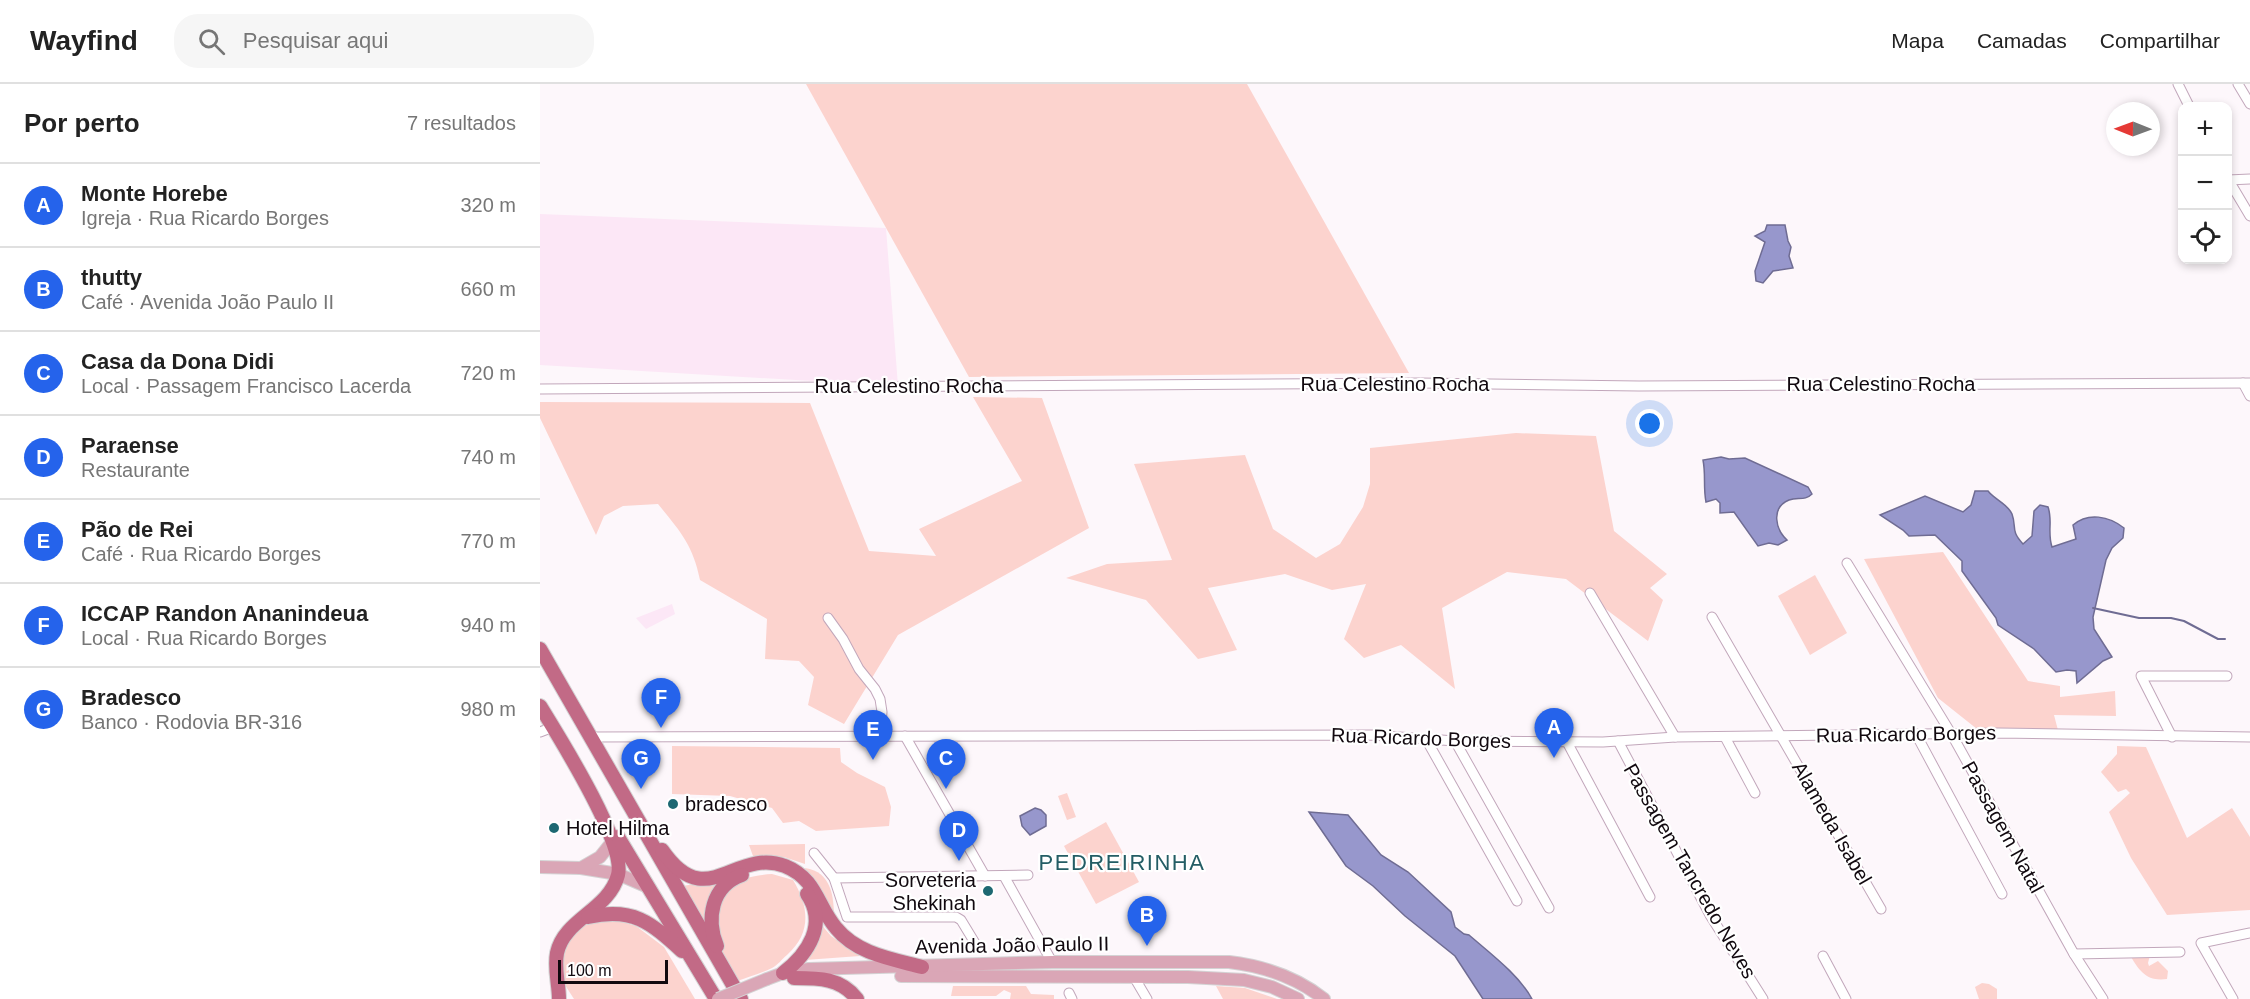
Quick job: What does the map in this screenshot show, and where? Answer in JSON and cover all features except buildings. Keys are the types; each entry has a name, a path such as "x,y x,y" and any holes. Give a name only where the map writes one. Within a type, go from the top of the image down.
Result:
{"highway":[{"path":"540,649 741,999"},
{"path":"540,706 546,730 601,810 717,999"},
{"path":"623,796 633,801 669,859 684,874 694,879 706,879 753,865 785,866 810,883 828,917 844,936 873,954 922,967"},
{"path":"567,999 559,992 556,964 559,947 566,935 600,905 618,874 618,858 601,810"},
{"path":"728,976 712,934 713,904 719,891 728,881 749,873 774,872 793,879 809,897 815,914 816,922 812,941 789,975 835,982 852,992 857,999"},
{"path":"585,917 615,913 639,917 654,926 694,963"}],"main road":[{"path":"581,868 600,857 612,842"},
{"path":"540,867 581,868 618,874 648,887"},
{"name":"Avenida João Paulo II","path":"768,982 809,969 1052,962 1176,962 1250,965 1290,978 1324,999"},
{"name":"Avenida João Paulo II","path":"789,975 1244,980 1272,987 1298,999"},
{"path":"717,999 768,982"},
{"path":"735,999 768,982"}],"street":[{"path":"2178,84 2187,102"},
{"path":"2238,84 2250,104"},
{"path":"2232,180 2250,179"},
{"path":"2232,187 2250,216"},
{"name":"Rua Celestino Rocha","path":"540,389 1420,383 1639,386 2246,383"},
{"path":"2246,383 2250,396"},
{"name":"Passagem Natal","path":"1847,563 1952,735 2074,954 2103,999"},
{"path":"1590,593 1675,737"},
{"name":"Alameda Isabel","path":"1712,617 1783,736 1881,909"},
{"path":"828,618 880,699 882,712 880,737"},
{"path":"2172,736 2141,676 2227,676"},
{"name":"Rua Ricardo Borges","path":"591,737 1372,735 1455,741 1618,741 1675,737 1917,736 1998,733 2250,738"},
{"path":"905,736 985,876"},
{"path":"1917,736 2002,894"},
{"path":"1725,737 1755,793"},
{"path":"1426,739 1517,901"},
{"path":"1455,741 1550,908"},
{"path":"1567,741 1650,897"},
{"name":"Passagem Tancredo Neves","path":"1618,741 1710,915 1763,999"},
{"path":"814,853 834,878 845,915 849,918 956,917 961,920 978,948"},
{"path":"834,878 1028,875"},
{"path":"1004,876 1052,962"},
{"path":"2233,999 2200,943 2250,933"},
{"path":"2074,954 2180,952"},
{"path":"1823,956 1846,999"},
{"path":"1134,977 1147,999"}],"shaded area":[{"path":"806,84 1247,84 1409,373 969,377"},
{"path":"540,214 886,228 898,386 540,365"},
{"path":"973,397 1042,398 1089,528 898,635 844,724 808,705 814,677 799,661 765,659 767,619 700,580 694,557 679,531 658,504 623,506 604,516 596,535 540,418 540,402 810,403 869,551 936,556 919,529 1022,481"},
{"path":"1516,433 1596,436 1614,531 1667,574 1650,588 1663,600 1648,641 1566,579 1507,572 1442,608 1455,689 1401,645 1364,658 1344,639 1366,584 1332,590 1285,574 1208,588 1237,650 1198,659 1146,600 1066,578 1107,564 1172,560 1134,464 1245,455 1273,529 1316,558 1340,544 1363,507 1370,484 1370,448"},
{"path":"1943,552 2028,681 2060,686 2060,697 2115,691 2116,716 2054,715 2059,734 1977,729 1938,698 1864,559"},
{"path":"1815,575 1847,633 1810,655 1778,596"},
{"path":"672,604 675,614 646,629 636,618"},
{"path":"672,746 840,748 841,762 885,787 891,807 889,826 816,831 799,821 783,823 772,808 730,796 672,794"},
{"path":"2117,746 2146,747 2187,838 2232,808 2250,837 2250,910 2167,915 2131,858 2109,812 2130,793 2126,789 2118,792 2101,772 2117,754"},
{"path":"1067,793 1076,817 1067,820 1058,796"},
{"path":"1106,822 1139,882 1096,904 1064,846"},
{"path":"805,844 805,864 784,857 753,856 749,845"},
{"path":"805,868 821,875 830,887 834,920 806,874"},
{"path":"772,874 793,880 798,890 805,909 801,938 795,947 772,968 737,981 722,954 717,936 722,897 740,880"},
{"path":"728,879 706,927 682,886"},
{"path":"613,919 636,926 664,947 695,999 574,999 565,985 561,969 565,943 582,926"},
{"path":"819,922 831,936 860,956 805,960"},
{"path":"2130,955 2150,955 2149,966 2158,961 2168,971 2167,979 2154,979 2144,974"},
{"path":"1982,983 1997,989 1997,999 1979,999 1975,987"},
{"path":"953,986 1026,986 1031,994 1054,995 1054,999 1010,999 1011,993 1004,990 996,996 951,996"},
{"path":"1216,986 1245,988 1277,999 1223,999"}],"water":[{"path":"1767,225 1785,225 1791,247 1789,256 1793,268 1773,271 1763,283 1756,281 1755,271 1765,242 1755,236 1765,231"},
{"path":"1721,457 1745,458 1808,487 1812,494 1804,498 1789,500 1779,508 1778,525 1787,540 1778,545 1769,543 1758,546 1734,512 1720,513 1720,503 1716,499 1706,502 1703,460"},
{"path":"1975,491 1988,491 2007,507 2012,514 2016,535 2023,544 2032,536 2034,511 2040,505 2048,507 2052,547 2076,539 2073,525 2085,518 2105,518 2124,528 2123,538 2112,548 2106,560 2093,617 2094,629 2112,657 2103,661 2077,683 2076,671 2056,672 2034,649 1998,625 1996,618 1962,571 1962,561 1935,535 1909,536 1880,515 1925,496 1963,512 1971,505"},
{"path":"1035,808 1046,815 1046,826 1030,835 1022,826 1020,816"},
{"path":"1309,812 1348,815 1381,855 1408,872 1451,912 1455,927 1469,935 1504,965 1532,999 1483,999 1455,956 1346,866"}],"waterway":[{"path":"2093,608 2139,618 2171,618 2184,621 2218,639 2225,639"}],"place":[{"name":"ICCAP Randon Ananindeua","path":"661,728"},
{"name":"Monte Horebe","path":"1554,758"},
{"name":"Pão de Rei","path":"873,760"},
{"name":"Bradesco","path":"641,789"},
{"name":"Casa da Dona Didi","path":"946,789"},
{"name":"bradesco","path":"673,804"},
{"name":"Hotel Hilma","path":"554,828"},
{"name":"Paraense","path":"959,861"},
{"name":"Sorveteria Shekinah","path":"988,891"},
{"name":"thutty","path":"1147,946"}],"district":[{"name":"PEDREIRINHA","path":"1122,862"}]}
